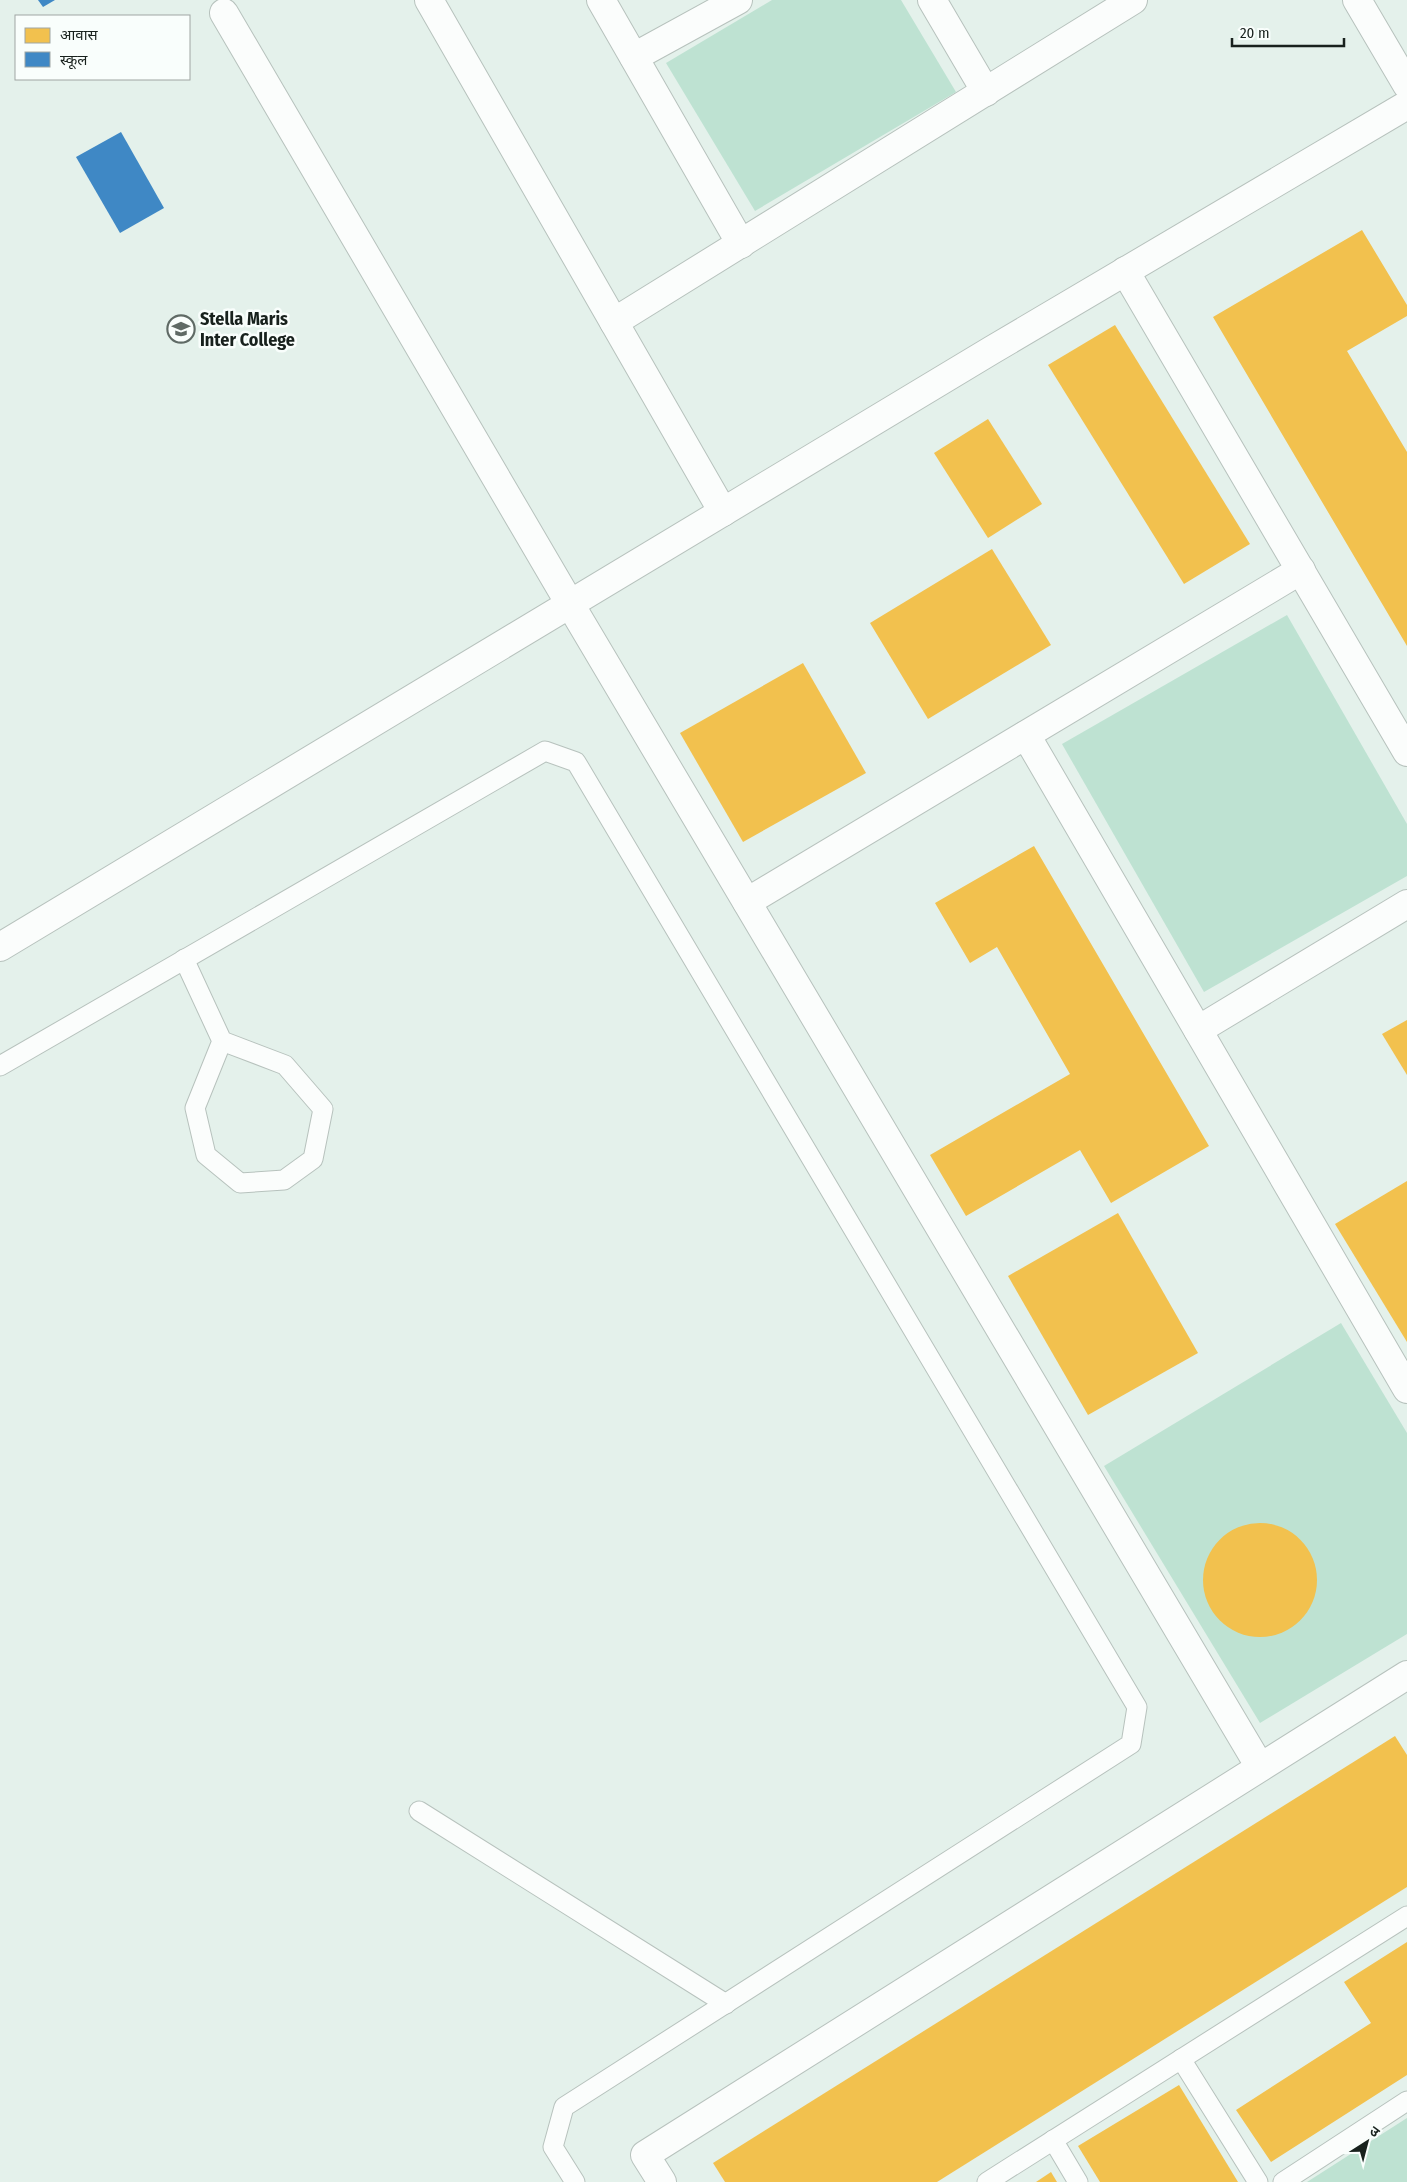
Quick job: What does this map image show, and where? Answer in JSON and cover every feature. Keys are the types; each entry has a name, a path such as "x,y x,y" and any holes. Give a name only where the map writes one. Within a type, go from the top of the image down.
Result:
{"street":[{"path":"602,0 741,244"},
{"path":"634,57 738,0"},
{"path":"932,0 986,92"},
{"path":"614,322 986,92 1104,8 1134,0"},
{"path":"1357,0 1407,85"},
{"path":"434,2 723,512"},
{"path":"224,13 746,902 1260,1767"},
{"path":"0,947 1125,271 1407,105"},
{"path":"1125,271 1407,752"},
{"path":"746,902 1301,570"},
{"path":"1026,735 1407,1389"},
{"path":"1198,1030 1407,904"},
{"path":"662,2182 645,2155 1260,1767 1404,1682"}],"lane":[{"path":"0,1066 545,751 576,762 1137,1707 1131,1744 564,2107 553,2147 574,2182"},
{"path":"184,959 222,1041 286,1065 323,1110 313,1159 284,1180 240,1183 206,1155 195,1108 222,1041"},
{"path":"418,1811 726,2004"},
{"path":"987,2182 1407,1916"},
{"path":"1181,2059 1258,2182"},
{"path":"1283,2182 1407,2101"},
{"path":"1053,2140 1078,2182"}],"green space":[{"path":"772,0 901,0 956,92 755,211 666,63"},
{"path":"1287,615 1407,824 1407,876 1204,992 1062,744"},
{"path":"1341,1323 1407,1433 1407,1634 1260,1723 1104,1466"},
{"path":"1407,2118 1407,2182 1307,2182"}],"building: आवास":[{"path":"1362,230 1407,305 1407,316 1347,351 1407,452 1407,646 1213,317"},
{"path":"1115,325 1250,544 1184,584 1048,365"},
{"path":"988,419 1042,504 988,538 934,453"},
{"path":"992,549 1051,645 928,719 870,623"},
{"path":"803,663 866,773 743,842 680,733"},
{"path":"1034,846 1209,1146 1111,1203 1080,1150 966,1216 930,1155 1070,1074 997,947 970,963 935,903"},
{"path":"1407,1020 1407,1075 1382,1034"},
{"path":"1407,1181 1407,1342 1335,1224"},
{"path":"1118,1213 1198,1353 1088,1415 1008,1276"},
{"path":"1260,1523 1282,1527 1301,1539 1313,1558 1317,1580 1313,1602 1301,1621 1282,1633 1260,1637 1238,1633 1219,1621 1207,1602 1203,1580 1207,1558 1219,1539 1238,1527"},
{"path":"1395,1736 1407,1755 1407,1887 937,2182 725,2182 713,2163"},
{"path":"1407,1942 1407,2075 1271,2162 1236,2110 1371,2023 1344,1982"},
{"path":"1179,2085 1238,2182 1100,2182 1078,2146"},
{"path":"1051,2172 1057,2182 1036,2182"}],"building: स्कूल":[{"path":"38,0 55,0 43,7"},
{"path":"121,132 164,208 120,233 76,157"}],"place":[{"name":"Stella Maris Inter College","path":"181,329"}]}
